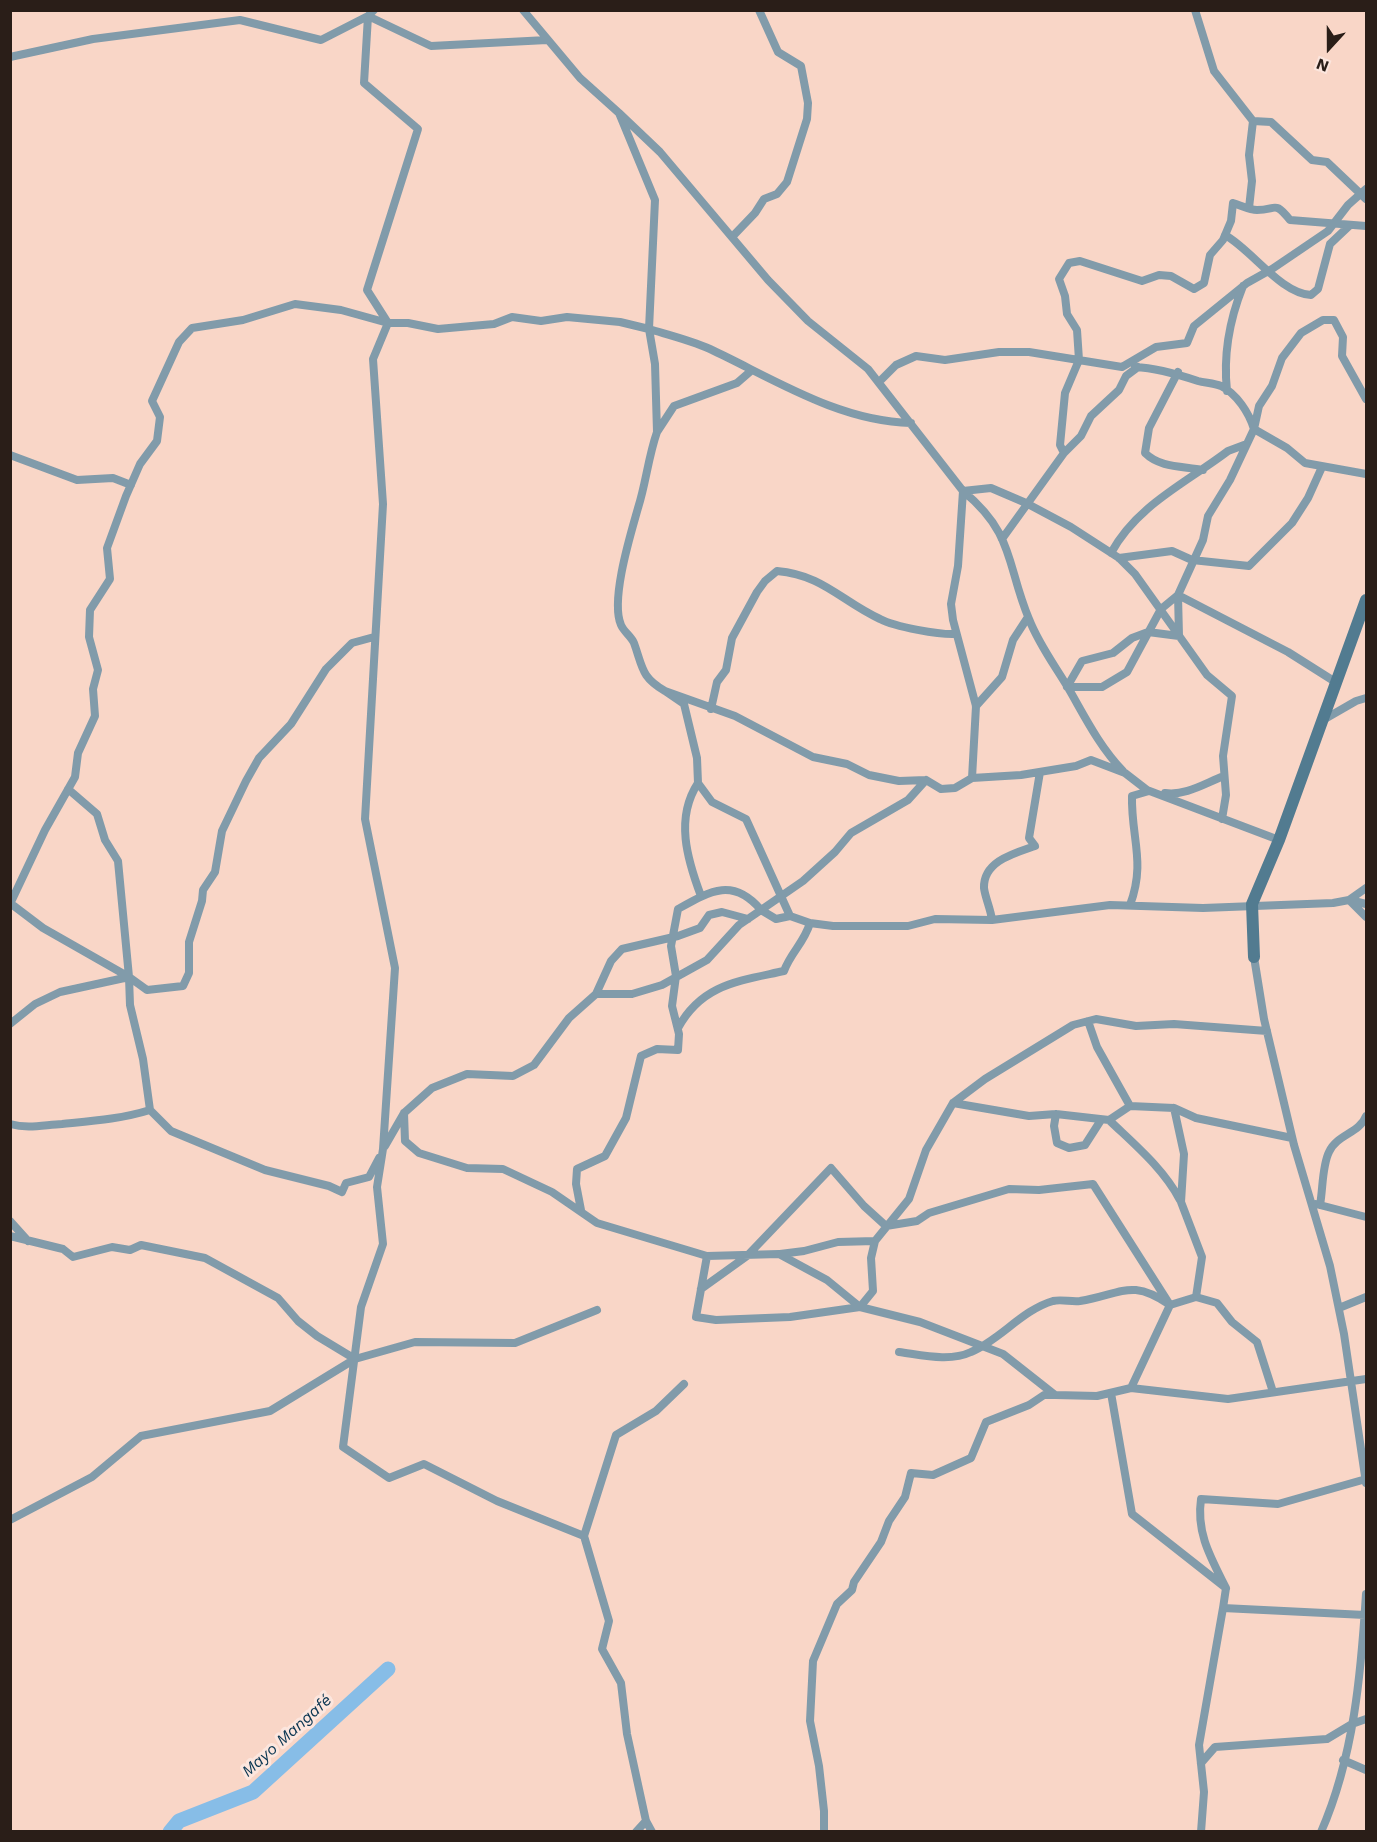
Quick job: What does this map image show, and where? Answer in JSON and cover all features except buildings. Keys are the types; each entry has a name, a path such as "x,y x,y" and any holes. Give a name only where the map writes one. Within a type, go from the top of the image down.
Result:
{"main road":[{"path":"1254,957 1252,904 1279,840 1366,600"}],"street":[{"path":"523,10 580,78 660,152 768,280 808,321 868,369 963,491 985,509 1011,560 1028,617 1040,644 1106,754 1147,790 1279,840"},
{"path":"733,236 755,213 764,199 777,194 787,182 807,119 808,104 801,66 778,52 759,10"},
{"path":"1195,10 1214,71 1253,121 1249,155 1252,181 1249,208"},
{"path":"371,13 431,46 547,40"},
{"path":"10,57 93,39 240,20 321,40 371,13"},
{"path":"371,13 364,82 418,129 367,290 388,323"},
{"path":"619,113 655,200 649,328 655,364 657,432"},
{"path":"1122,367 1156,347 1187,343 1194,326 1243,286 1268,272 1332,225 1348,205 1365,194 1328,162 1312,160 1271,122 1253,121"},
{"path":"1064,453 1060,445 1065,393 1079,360 1077,330 1067,314 1065,296 1059,279 1069,263 1080,261 1142,281 1160,275 1171,276 1194,289 1204,283 1210,255 1225,235 1231,221 1233,202 1256,210 1274,205 1280,207 1290,220 1366,226"},
{"path":"1225,235 1254,256 1268,272 1302,295 1311,295 1318,289 1330,244 1349,226"},
{"path":"1227,391 1224,364 1227,344 1243,286"},
{"path":"374,637 352,643 326,669 291,724 259,758 222,831 215,872 203,890 189,942 189,973 183,986 147,990 129,976 43,928 11,903 45,830 75,777 84,735 95,716 93,689 98,670 89,637 90,610 110,579 107,548 131,485 140,464 157,441 160,417 152,401 179,342 192,328 243,320 295,304 341,310 388,323 408,323 438,329 466,329 494,324 512,317 541,321 567,317 620,322 649,328 707,348 827,405 886,422 911,423"},
{"path":"1179,636 1178,595 1191,560 1203,540 1208,516 1230,480 1244,445 1254,429 1259,406 1272,386 1282,358 1300,333 1323,320 1334,320 1342,337 1342,356 1366,399"},
{"path":"388,323 374,359 383,504 365,819 395,968 383,1149 377,1187 383,1244 361,1307 343,1447 389,1478 424,1464 497,1501 584,1536"},
{"path":"879,382 896,365 916,356 945,360 999,352 1029,352 1122,367 1178,372 1199,381 1220,386 1227,391 1235,397 1250,418 1254,429 1287,448 1305,463 1366,474"},
{"path":"1002,539 1064,453 1081,435 1091,416 1119,390 1126,376 1138,367"},
{"path":"752,370 737,383 674,406 657,432 646,464 639,506 629,532 619,603 621,625 633,639 648,681 684,704 697,758 698,783 712,802 746,819 790,916"},
{"path":"1178,372 1149,428 1145,453 1162,465 1203,470"},
{"path":"1111,553 1120,535 1140,512 1228,451 1244,445"},
{"path":"10,455 77,480 113,478 131,485"},
{"path":"1119,558 1172,551 1191,560 1249,566 1292,523 1308,498 1322,467"},
{"path":"963,491 991,488 1029,504 1119,558 1135,574 1208,675 1232,696 1223,756 1226,795 1222,819"},
{"path":"963,491 958,566 951,604 956,634 976,706 972,778"},
{"path":"711,709 717,682 726,670 732,638 757,592 777,571 796,573 818,580 882,621 943,634 956,634"},
{"path":"1067,687 1102,687 1127,672 1161,609 1178,595"},
{"path":"1178,595 1287,652 1337,683"},
{"path":"976,706 1002,677 1013,640 1028,617"},
{"path":"1067,687 1082,661 1113,653 1132,638 1148,632 1179,636"},
{"path":"665,691 735,716 813,757 899,781 926,780 941,789 955,788 972,778 1040,772 1076,766 1090,760 1125,773"},
{"path":"1323,720 1356,701 1366,698"},
{"path":"992,920 984,889 986,878 991,867 998,862 1035,846 1029,838 1040,772"},
{"path":"1130,905 1138,881 1140,861 1132,796 1147,790 1174,794 1224,776"},
{"path":"596,994 632,994 662,985 707,960 748,919 820,866 851,833 908,800 926,780"},
{"path":"698,783 688,798 684,818 688,857 701,896"},
{"path":"68,789 97,814 105,840 118,861 130,1005 143,1059 150,1110 171,1131 201,1145 265,1170 328,1186 342,1192 346,1183 369,1177 404,1113 432,1088 466,1074 513,1076 534,1065 569,1018 596,994 611,961 622,949 672,938 700,928 709,915 722,912 748,919"},
{"path":"1349,900 1366,888"},
{"path":"581,1210 576,1184 577,1169 605,1156 626,1118 641,1056 657,1049 678,1050 678,1028 672,1006 676,976 672,938 678,909 701,896 731,889 750,897 761,910 776,919 790,916 810,923 833,926 908,926 935,919 992,920 1110,905 1203,908 1252,904 1333,903 1349,900 1366,904"},
{"path":"1349,900 1366,917"},
{"path":"678,1028 687,1011 706,993 739,981 784,971 788,960 803,943 810,923"},
{"path":"1200,1832 1204,1792 1199,1745 1226,1588 1211,1558 1198,1520 1201,1499 1278,1504 1366,1481 1339,1308 1330,1266 1292,1138 1267,1031 1254,957"},
{"path":"10,1024 35,1004 60,992 129,976"},
{"path":"860,1307 873,1291 872,1258 875,1241 909,1199 926,1150 953,1103 1032,1048 1073,1025 1096,1019 1136,1026 1174,1024 1267,1031"},
{"path":"1088,1021 1097,1047 1130,1106"},
{"path":"953,1103 1029,1116 1056,1114 1105,1120 1155,1164 1171,1182 1202,1257 1196,1297"},
{"path":"1056,1114 1057,1143 1069,1148 1085,1145 1105,1120 1130,1106 1174,1108 1196,1118 1292,1138"},
{"path":"1174,1108 1184,1154 1181,1202"},
{"path":"10,1124 25,1128 88,1123 126,1118 150,1110"},
{"path":"404,1113 405,1141 419,1152 467,1168 503,1169 552,1192 597,1223 707,1256 779,1254 804,1251 838,1242 875,1241"},
{"path":"1320,1205 1328,1152 1339,1139 1364,1123 1366,1116"},
{"path":"701,1289 747,1256 831,1168 864,1206 886,1226"},
{"path":"886,1226 917,1221 929,1213 1009,1188 1039,1190 1093,1184 1170,1305"},
{"path":"1310,1202 1366,1216"},
{"path":"10,1221 28,1241"},
{"path":"10,1236 63,1249 73,1257 112,1247 130,1250 141,1245 205,1258 278,1298 298,1321 317,1336 355,1359"},
{"path":"779,1254 827,1280 860,1307"},
{"path":"707,1256 696,1317 716,1320 790,1317 860,1307 920,1322 1003,1354 1055,1395"},
{"path":"899,1352 942,1357 970,1353 1005,1328 1053,1301 1092,1299 1124,1289 1150,1291 1170,1305"},
{"path":"1131,1388 1170,1305 1196,1297 1217,1303 1232,1322 1257,1342 1273,1392"},
{"path":"1339,1308 1366,1297"},
{"path":"10,1520 92,1477 141,1436 270,1411 355,1359 415,1342 515,1343 597,1310"},
{"path":"824,1832 819,1766 810,1721 813,1661 837,1604 852,1590 854,1582 881,1542 889,1521 904,1497 911,1473 933,1475 972,1458 986,1422 1029,1405 1044,1395 1097,1396 1131,1388 1228,1399 1366,1379"},
{"path":"652,1832 646,1821 627,1734 621,1683 602,1649 609,1621 584,1536 616,1435 656,1411 684,1384"},
{"path":"1111,1393 1132,1514 1226,1588"},
{"path":"1321,1832 1343,1760 1360,1687 1366,1594"},
{"path":"1223,1608 1365,1615"},
{"path":"1201,1763 1215,1747 1327,1739 1352,1724 1366,1719"},
{"path":"1343,1760 1366,1770"},
{"path":"636,1832 646,1821"}],"waterway":[{"name":"Mayo Mangafé","path":"170,1832 179,1821 253,1792 388,1669"}]}
